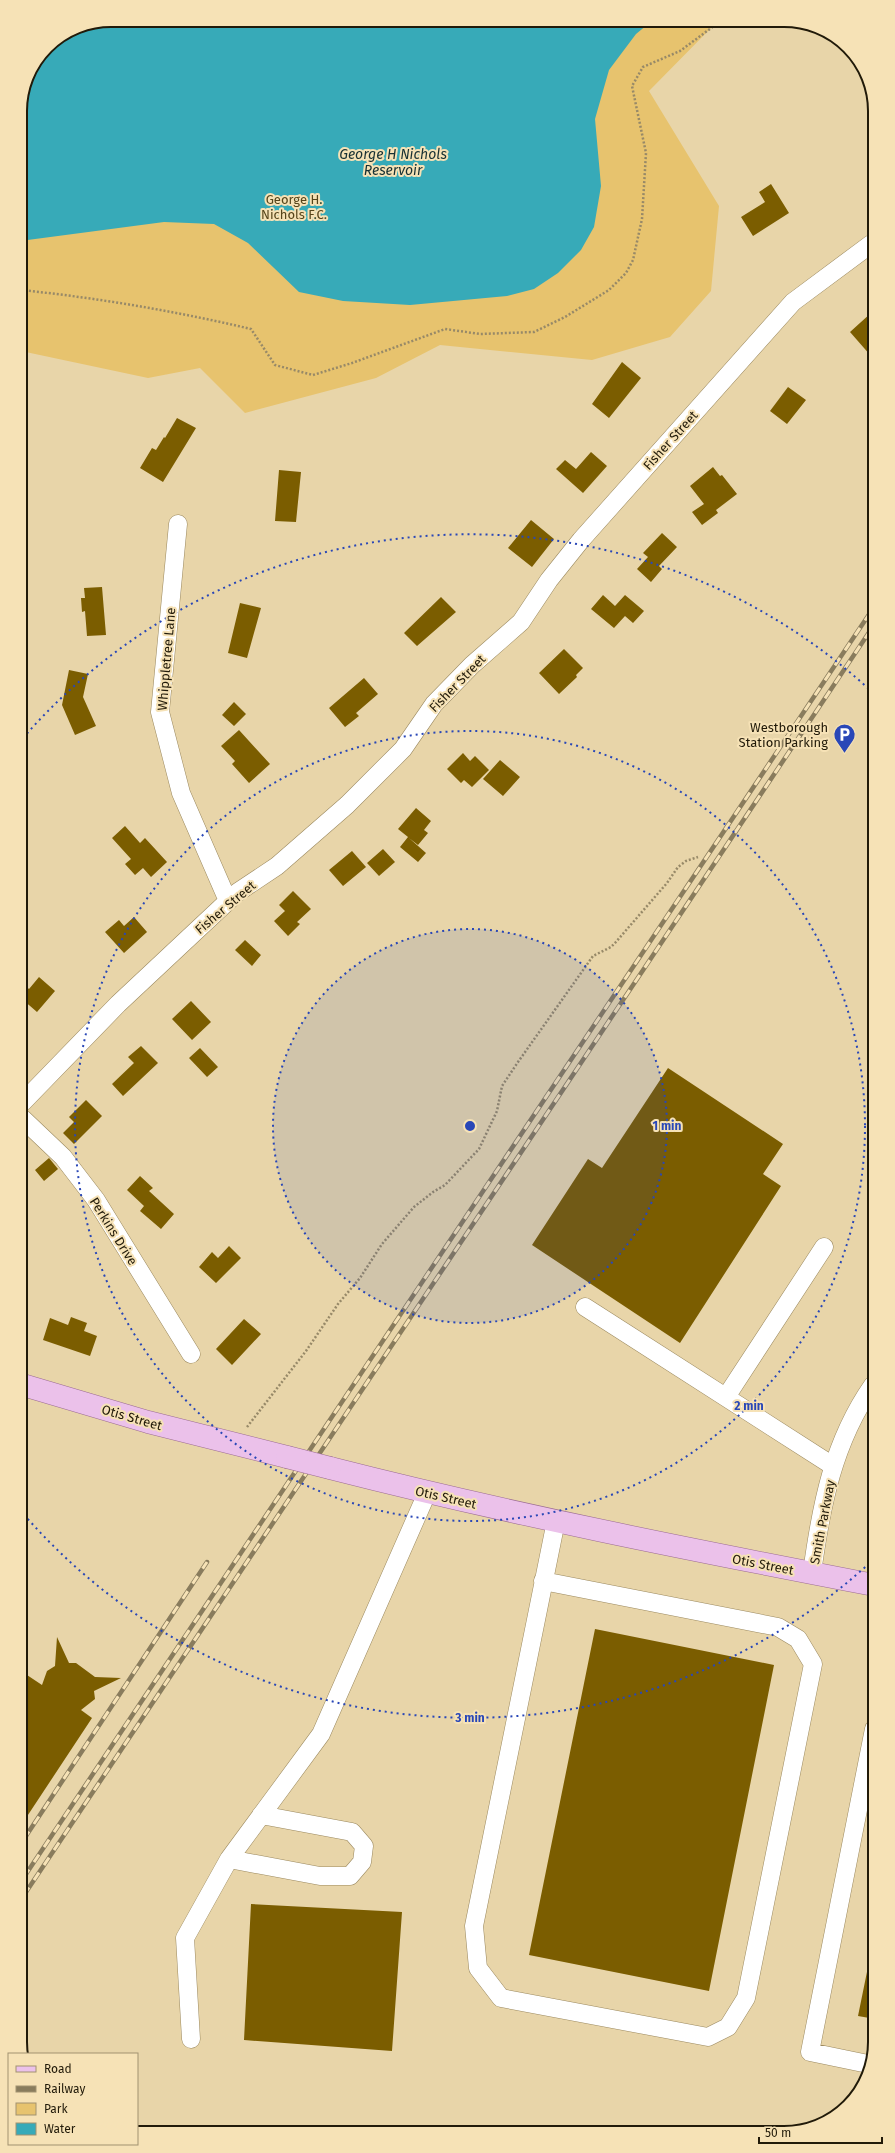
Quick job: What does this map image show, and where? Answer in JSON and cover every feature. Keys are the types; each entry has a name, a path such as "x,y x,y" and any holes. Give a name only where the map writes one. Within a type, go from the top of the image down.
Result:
{"main road":[{"name":"Otis Street","path":"27,1386 148,1422 427,1493 656,1544 868,1584"}],"street":[{"name":"Fisher Street","path":"27,1097 118,1004 228,901 238,892 276,866 347,805 402,749 434,704 472,665 521,622 549,580 581,540 793,302 868,246"},
{"name":"Whippletree Lane","path":"178,524 160,712 181,793 228,901"},
{"name":"Perkins Drive","path":"27,1124 63,1157 96,1200 191,1354"},
{"path":"726,1397 824,1247"},
{"path":"585,1307 833,1466"},
{"name":"Smith Parkway","path":"812,1573 820,1519 833,1466 855,1415 868,1393"},
{"path":"191,2039 185,1938 229,1859 320,1734 427,1493"},
{"path":"544,1581 778,1626 798,1639 813,1664 746,1998 728,2027 708,2037 501,1998 478,1968 474,1926 556,1521"},
{"path":"865,2063 810,2052 868,1759"},
{"path":"229,1859 320,1876 350,1876 362,1862 364,1846 352,1832 261,1815"}],"path":[{"path":"27,291 67,295 197,316 251,329 275,365 313,375 352,363 445,329 480,334 534,332 565,318 609,290 626,273 633,260 642,219 646,153 632,86 643,67 680,51 713,27"},
{"path":"235,1444 306,1351 338,1304 360,1278 382,1244 414,1207 433,1192 445,1185 479,1149 497,1111 502,1086 559,1007 593,956 616,943 667,883 678,866 686,861 698,857"}],"green space":[{"name":"George H Nichols Reservoir","path":"111,27 712,27 649,91 719,206 711,291 670,337 592,360 440,345 376,378 245,413 200,368 148,378 27,352 27,106 30,89 38,69 48,56 64,41 79,33 89,30"}],"water":[{"name":"George H Nichols Reservoir","path":"111,27 644,27 636,34 609,70 595,119 601,186 594,227 581,250 558,273 534,289 507,296 410,305 343,301 299,292 248,243 214,224 164,222 27,240 27,106 30,89 38,69 48,56 64,41 79,33"}],"building":[{"path":"771,184 789,213 753,236 741,217 765,202 759,192"},
{"path":"868,316 868,353 850,332"},
{"path":"622,362 641,378 609,418 592,404"},
{"path":"788,387 806,400 787,424 770,411"},
{"path":"177,418 196,428 163,482 140,468 152,448 156,450 164,437 165,438"},
{"path":"591,452 607,466 583,493 556,469 565,460 576,469"},
{"path":"713,467 720,476 722,475 737,494 716,510 718,513 702,525 692,512 704,504 690,486"},
{"path":"279,470 301,472 296,522 275,521"},
{"path":"531,520 554,539 532,567 508,548"},
{"path":"662,533 677,547 659,566 662,569 651,582 637,569 648,557 643,553"},
{"path":"102,587 106,635 87,636 85,611 82,612 81,598 85,598 84,588"},
{"path":"603,595 615,606 625,595 644,611 633,623 625,616 614,628 591,609"},
{"path":"441,597 456,612 417,646 404,633"},
{"path":"240,603 261,608 247,658 228,653"},
{"path":"564,649 583,668 576,675 577,677 559,694 539,673"},
{"path":"69,670 88,674 83,697 96,726 75,735 62,705"},
{"path":"364,678 378,694 356,713 359,716 345,727 329,708"},
{"path":"234,702 246,714 234,726 222,715"},
{"path":"239,730 270,764 249,783 232,764 235,761 221,746"},
{"path":"463,753 470,761 475,756 489,770 472,787 464,780 461,783 447,769"},
{"path":"500,760 520,777 503,796 483,779"},
{"path":"416,808 431,821 424,830 428,833 418,845 409,838 426,853 418,862 400,847 408,837 398,829"},
{"path":"125,826 140,843 145,838 167,862 151,877 143,868 135,875 125,864 131,859 112,838"},
{"path":"383,849 395,862 379,876 367,863"},
{"path":"352,851 366,867 343,886 329,870"},
{"path":"293,891 311,909 297,922 300,924 288,936 274,921 285,911 279,905"},
{"path":"134,917 147,932 124,953 105,932 119,920 124,926"},
{"path":"245,940 261,955 252,966 235,950"},
{"path":"39,977 55,991 37,1012 27,1003 27,987 29,989"},
{"path":"191,1001 211,1022 192,1040 172,1019"},
{"path":"141,1046 158,1063 123,1096 112,1084 134,1063 128,1057"},
{"path":"200,1048 218,1067 207,1077 189,1058"},
{"path":"668,1068 783,1144 763,1174 781,1186 680,1343 532,1245 588,1159 602,1168"},
{"path":"86,1100 102,1116 74,1144 63,1133 74,1122 69,1117"},
{"path":"49,1158 58,1169 44,1181 35,1170"},
{"path":"140,1176 153,1188 149,1191 174,1214 161,1229 140,1211 144,1206 127,1190"},
{"path":"229,1246 241,1258 216,1283 199,1267 212,1252 218,1258"},
{"path":"71,1317 87,1323 84,1331 97,1336 90,1356 43,1340 50,1318 68,1325"},
{"path":"244,1319 261,1334 232,1365 216,1349"},
{"path":"595,1629 774,1665 709,1991 529,1955"},
{"path":"57,1637 69,1663 76,1663 95,1677 121,1678 94,1691 95,1699 81,1710 92,1718 27,1816 27,1675 42,1685 47,1671 55,1666"},
{"path":"251,1904 402,1912 392,2051 244,2040"},
{"path":"868,1967 868,2018 858,2016"}],"railway":[{"path":"27,1873 868,616"},
{"path":"27,1891 868,634"},
{"path":"27,1834 207,1562"}],"place":[{"name":"Westborough Station Parking","path":"844,754"}],"park label":[{"name":"George H. Nichols F.C.","path":"294,206"}]}
